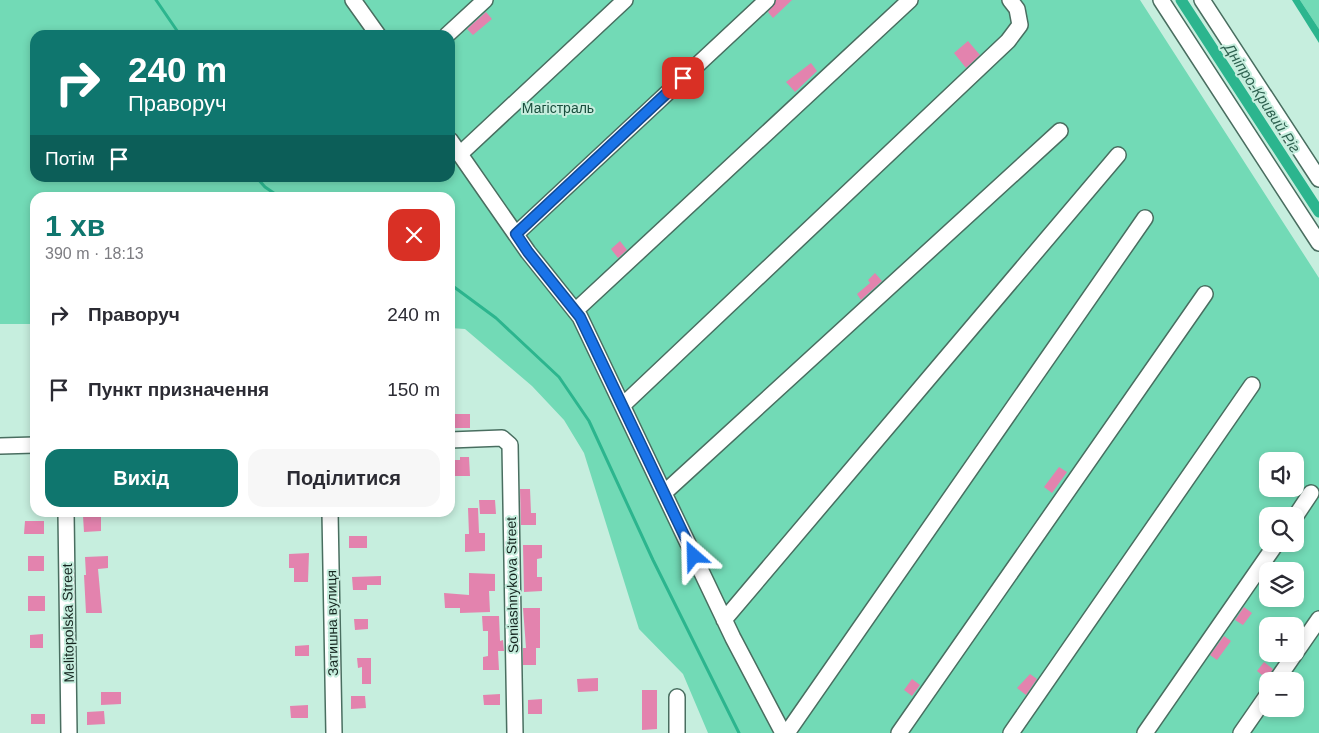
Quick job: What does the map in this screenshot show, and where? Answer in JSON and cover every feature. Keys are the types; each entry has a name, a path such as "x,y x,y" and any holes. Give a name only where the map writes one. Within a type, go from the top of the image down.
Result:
{"street":[{"path":"353,0 374,30"},
{"path":"452,30 485,0"},
{"path":"460,154 625,0"},
{"path":"516,234 767,0"},
{"path":"575,311 910,0"},
{"path":"623,405 1008,41 1020,25 1017,10 1010,0"},
{"path":"1161,0 1319,242"},
{"path":"1202,0 1319,179"},
{"path":"664,493 1060,131"},
{"path":"455,147 528,252 575,311 623,405 724,620 783,733"},
{"path":"724,620 1118,155"},
{"path":"787,733 1145,218"},
{"path":"899,733 1204,294"},
{"path":"1011,733 1252,385"},
{"name":"Soniashnykova Street","path":"455,440 505,440 510,445 515,733"},
{"path":"0,446 30,445"},
{"path":"1302,507 1311,494"},
{"name":"Melitopolska Street","path":"66,517 69,733"},
{"name":"Затишна вулиця","path":"330,517 334,733"},
{"path":"1144,733 1270,552"},
{"path":"1282,672 1319,619"},
{"path":"677,697 677,733"},
{"path":"1241,733 1259,707"}],"green space":[{"name":"Магістраль","path":"0,0 1140,0 1319,278 1319,733 708,733 683,674 639,629 584,453 564,420 532,386 465,329 455,328 455,192 30,192 30,324 0,324"},
{"path":"1300,0 1319,0 1319,29"}],"shaded area":[{"path":"1292,0 1300,0 1319,29 1319,43"}],"building":[{"path":"776,0 792,0 773,18 768,12"},
{"path":"486,12 492,19 473,35 467,29"},
{"path":"968,41 980,55 966,68 954,53"},
{"path":"811,63 817,71 795,92 786,82"},
{"path":"620,241 627,250 618,258 611,249"},
{"path":"875,273 882,281 861,300 857,294 870,283 868,280"},
{"path":"455,414 470,414 470,428 455,428"},
{"path":"460,457 469,457 470,476 455,476 455,460 460,460"},
{"path":"1059,467 1067,472 1052,493 1044,487"},
{"path":"520,489 530,489 531,513 536,513 536,525 521,525"},
{"path":"479,500 495,500 496,514 480,514"},
{"path":"468,508 478,508 479,533 485,533 485,551 465,552 465,534 469,534"},
{"path":"83,517 101,517 101,531 84,532"},
{"path":"25,521 44,521 44,534 24,534"},
{"path":"349,536 367,536 367,548 349,548"},
{"path":"523,545 542,545 542,558 537,559 537,577 542,577 542,591 524,592"},
{"path":"309,553 308,582 294,582 294,568 289,568 289,554"},
{"path":"28,556 44,556 44,571 28,571"},
{"path":"108,556 108,568 98,569 102,613 86,613 85,557"},
{"path":"469,573 495,574 495,591 489,591 490,612 460,613 460,608 445,608 444,593 469,595"},
{"path":"381,576 381,585 367,585 367,590 353,590 352,577"},
{"path":"28,596 45,596 45,611 28,611"},
{"path":"1244,607 1252,613 1243,625 1235,620"},
{"path":"523,608 540,608 540,648 536,648 536,665 523,665 523,648 526,648"},
{"path":"482,616 499,616 500,641 503,640 504,651 498,651 499,670 483,670 483,657 488,656 488,631 483,631"},
{"path":"354,619 368,619 368,629 355,630"},
{"path":"43,634 43,648 30,648 30,635"},
{"path":"1224,636 1231,641 1217,660 1210,655"},
{"path":"309,645 309,656 295,656 295,646"},
{"path":"357,658 371,658 371,684 362,684 362,667 358,668"},
{"path":"1264,662 1273,669 1271,672 1257,671"},
{"path":"1030,674 1037,679 1026,695 1017,688"},
{"path":"598,678 598,691 578,692 577,679"},
{"path":"912,679 920,685 912,696 904,690"},
{"path":"642,690 657,690 657,729 642,730"},
{"path":"101,692 121,692 121,704 101,705"},
{"path":"500,694 500,705 484,705 483,695"},
{"path":"351,696 365,696 366,708 351,709"},
{"path":"542,699 542,714 528,714 528,700"},
{"path":"308,705 308,718 291,718 290,706"},
{"path":"104,711 105,724 87,725 87,712"},
{"path":"31,714 45,714 45,724 31,724"}],"waterway":[{"path":"156,0 177,30"},
{"name":"Дніпро-Кривий Ріг","path":"1181,0 1319,212"},
{"path":"261,182 272,192"},
{"path":"455,288 496,318 559,377 589,421 653,560 739,733"}],"route":[{"path":"683,78 516,234 580,317 694,556"}]}
